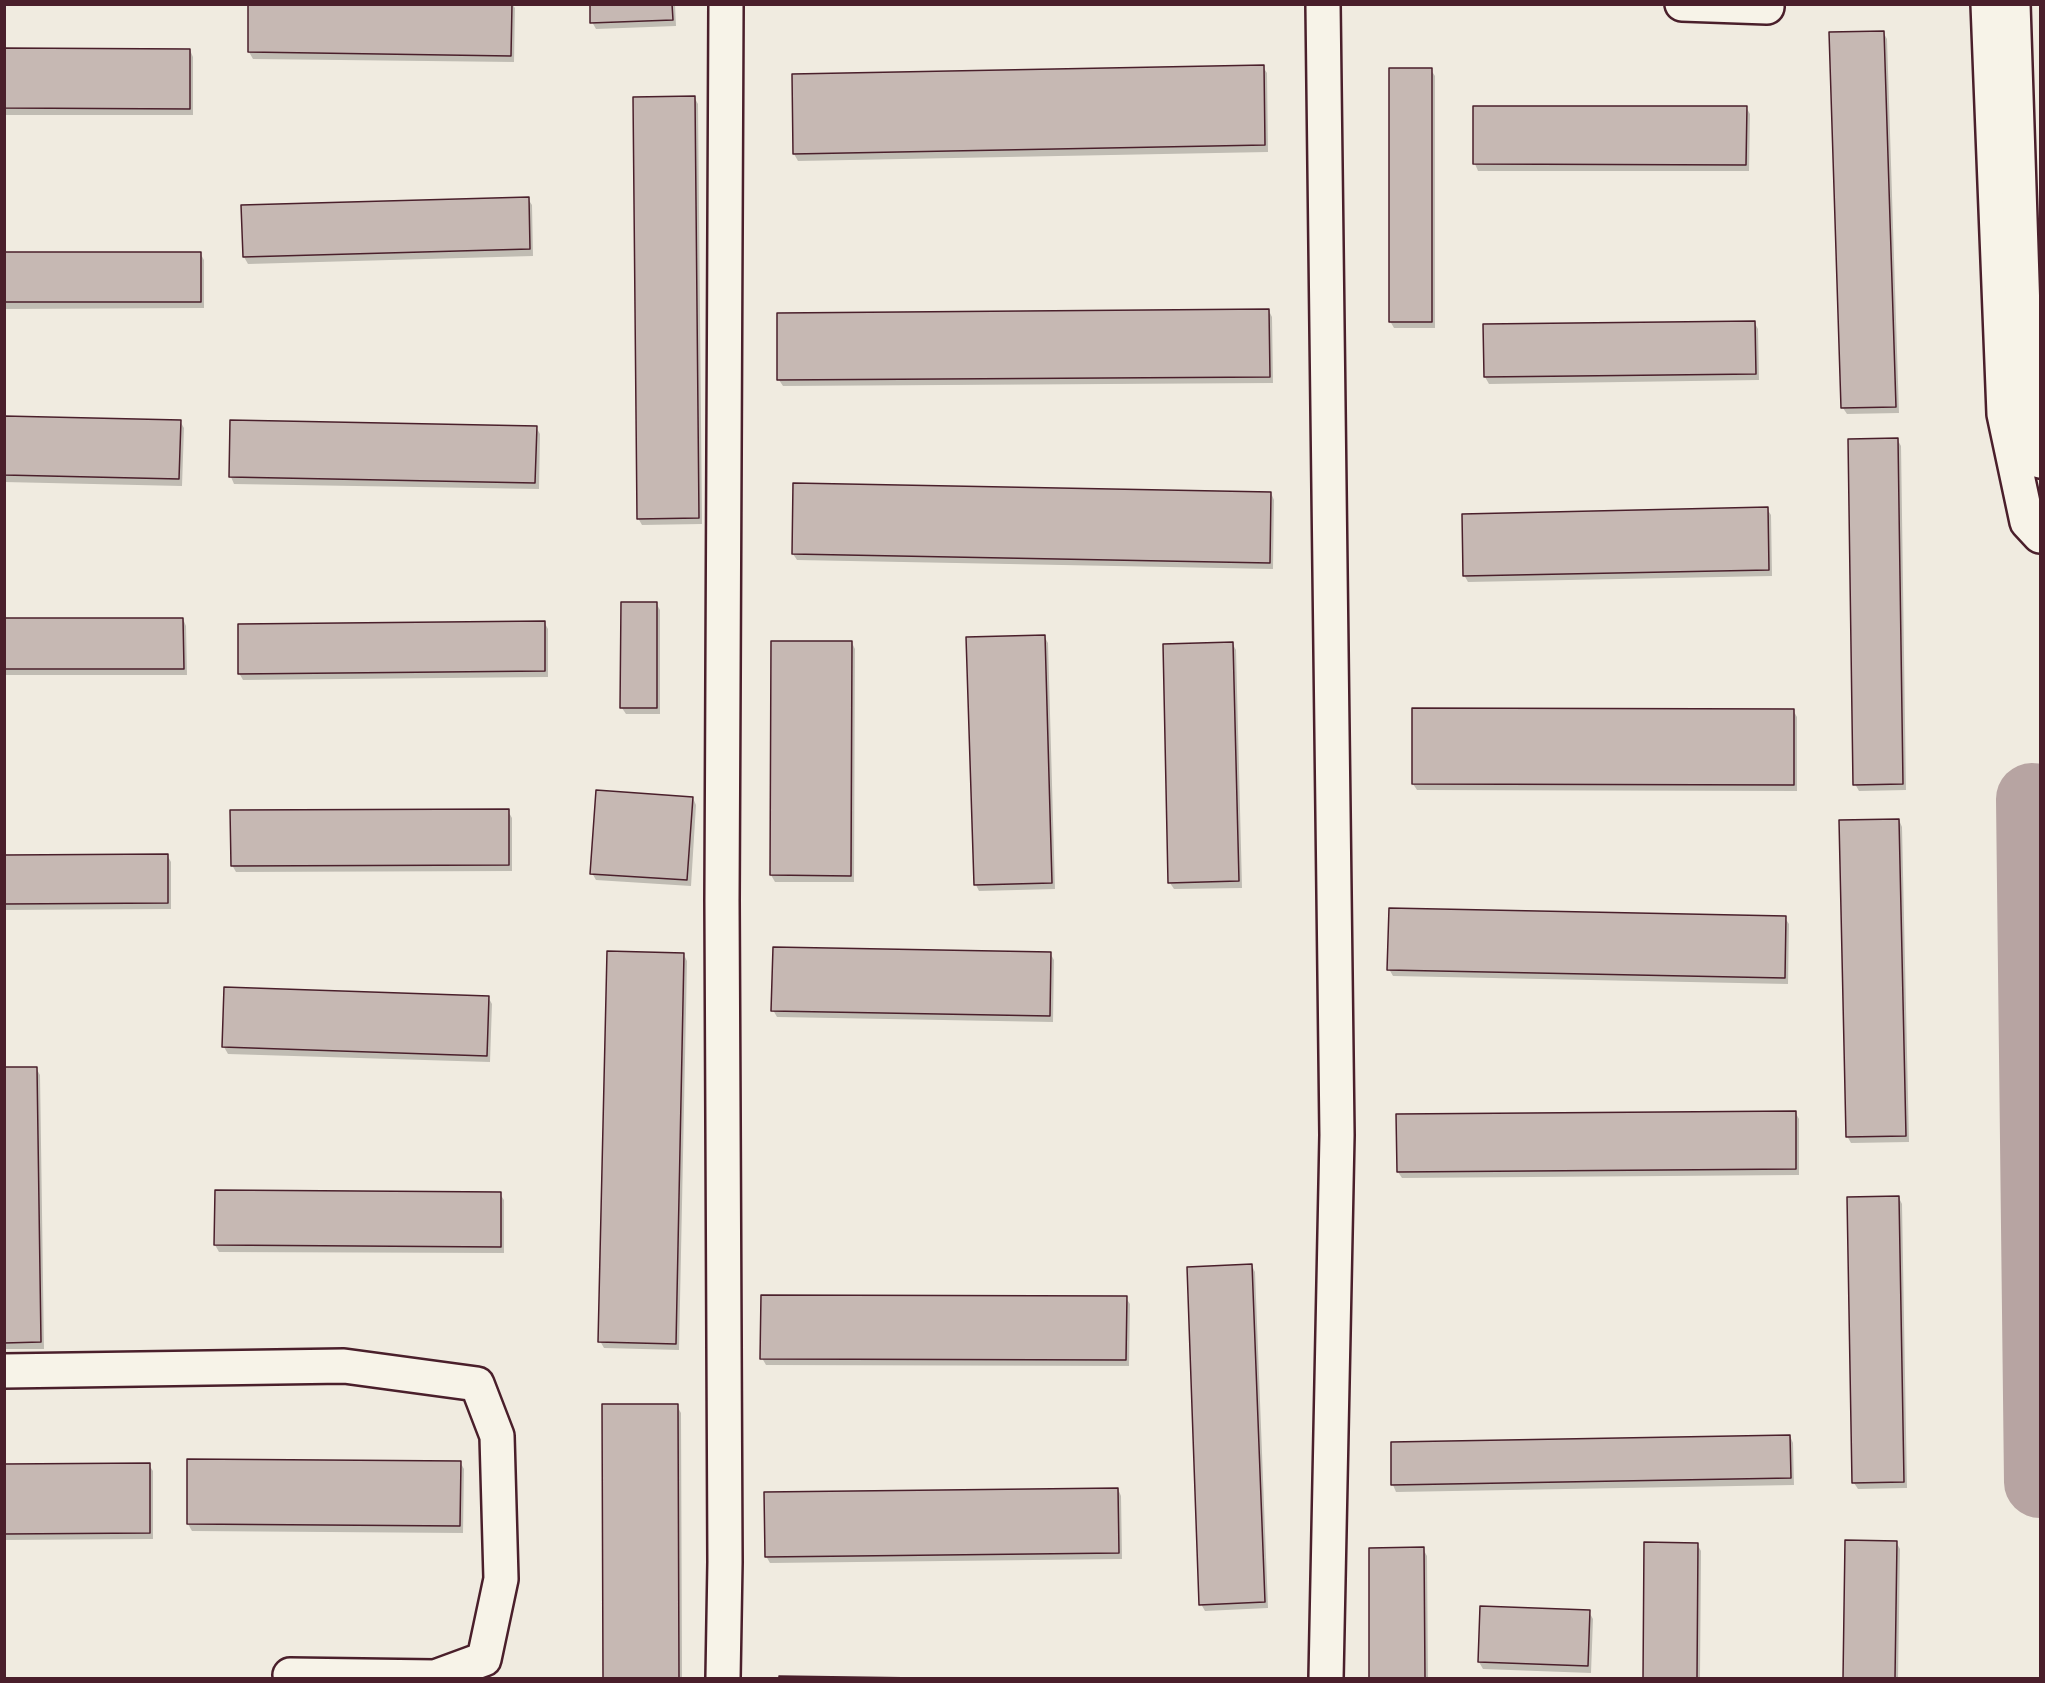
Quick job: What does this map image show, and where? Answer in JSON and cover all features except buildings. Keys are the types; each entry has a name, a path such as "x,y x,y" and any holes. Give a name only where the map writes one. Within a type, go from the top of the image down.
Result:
{"main road":[{"path":"723,1678 725,1538 722,899 726,4"},
{"path":"1323,4 1337,1134 1326,1678"},
{"path":"1682,4 1767,7"},
{"path":"1988,4 2004,414 2027,522 2040,536"},
{"path":"2013,4 2026,403 2040,461"},
{"path":"4,1371 344,1366 477,1384 497,1436 501,1579 484,1659 435,1677 290,1675"}],"waterway":[{"path":"2032,799 2040,1482"}]}
